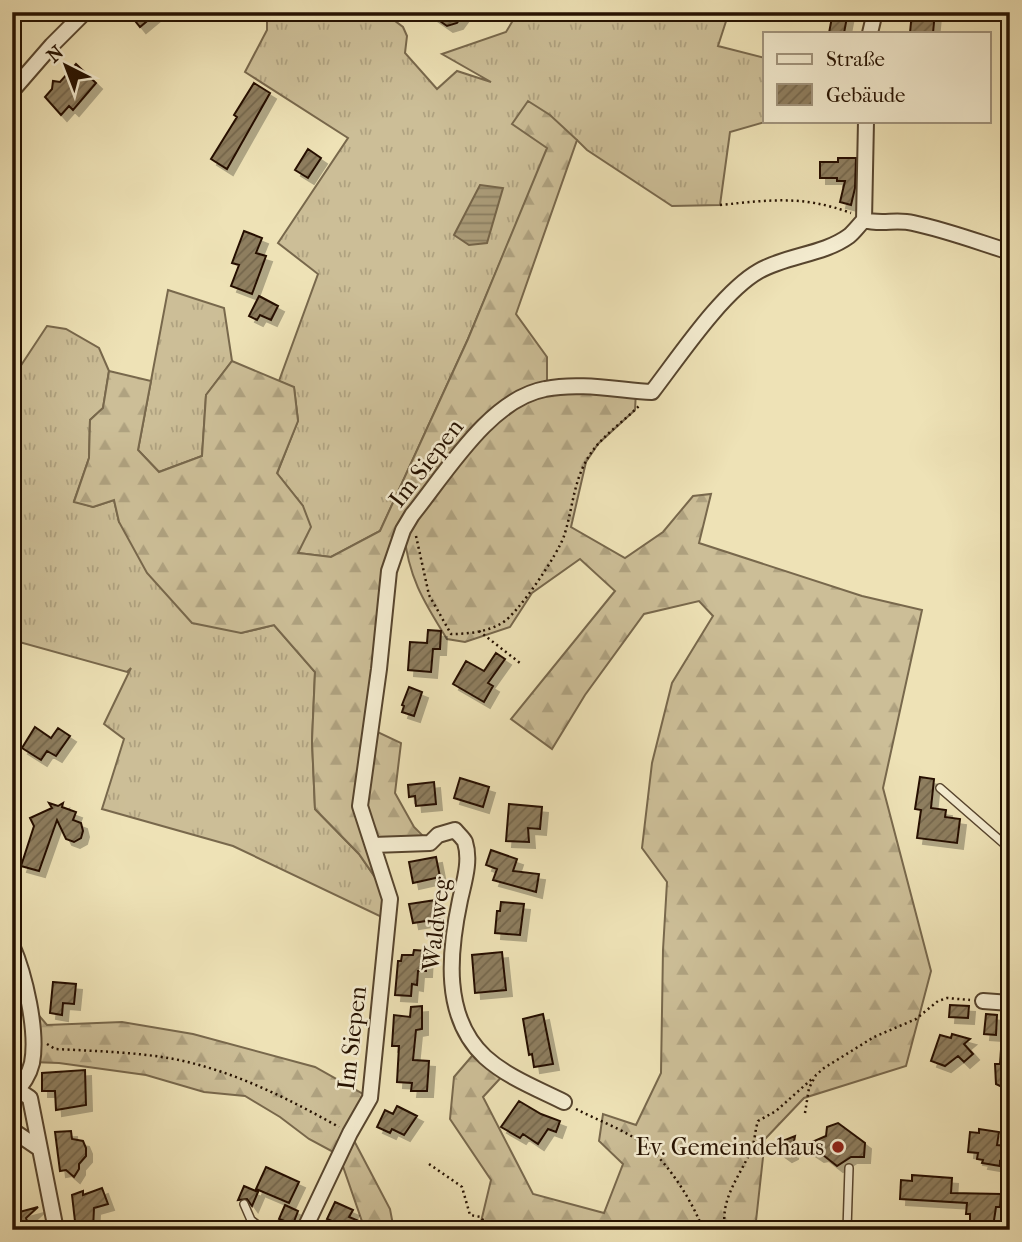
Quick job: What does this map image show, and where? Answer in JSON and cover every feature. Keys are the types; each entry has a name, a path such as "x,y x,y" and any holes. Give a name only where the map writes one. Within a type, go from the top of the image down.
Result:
{"street":[{"path":"12,91 85,12"},
{"path":"870,32 875,12"},
{"path":"652,392 710,318 740,286 758,272 775,264 824,248 848,236 864,220 866,122"},
{"path":"864,220 877,224 912,222 1010,251"},
{"name":"Im Siepen","path":"304,1230 350,1133 370,1098 390,899 360,806 389,571 403,530 481,429 500,410 522,395 547,388 569,387 652,392"},
{"name":"Waldweg","path":"373,845 430,844 438,835 455,830 464,840 467,858 451,954 453,998 459,1017 472,1041 486,1058 506,1072 564,1102"},
{"path":"12,945 26,986 32,1018 32,1062 26,1078 14,1094 30,1098 56,1230"},
{"path":"983,1002 1010,1003"},
{"path":"12,1130 40,1149"}],"lane":[{"path":"940,788 1010,849"},
{"path":"847,1230 849,1168"},
{"path":"244,1204 251,1220 264,1230"}],"path":[{"path":"720,205 785,198 832,206 864,220"},
{"path":"412,515 429,595 450,635 471,634 505,622 540,578 563,539 578,480 586,461 598,444 652,392"},
{"path":"479,631 520,663"},
{"path":"725,1230 725,1200 751,1148 758,1121 776,1111 824,1068 874,1037 916,1019 938,1001 955,998 983,1002"},
{"path":"43,1035 47,1043 55,1049 138,1054 176,1060 217,1072 283,1096 350,1133"},
{"path":"805,1113 809,1088 816,1076"},
{"path":"564,1102 649,1148 687,1197 703,1230"},
{"path":"429,1164 462,1187 470,1215 481,1217 489,1230"}],"green space":[{"path":"267,12 383,12 403,27 407,36 405,53 437,89 457,71 491,82 442,54 506,32 518,12 729,12 718,46 763,57 765,122 730,132 720,205 672,206 587,150 577,140 548,148 468,339 380,531 331,557 298,553 303,506 277,474 298,420 294,388 279,381 318,274 278,243 348,138 245,72 267,30"},
{"path":"528,101 550,115 577,140 516,314 547,357 547,388 636,391 635,410 598,444 586,462 571,527 625,558 663,532 693,496 711,494 699,543 862,596 922,610 883,788 931,971 906,1066 804,1098 765,1139 755,1230 481,1230 491,1180 450,1119 454,1077 478,1049 506,1072 483,1097 533,1194 604,1213 623,1164 599,1141 603,1114 636,1125 661,1073 667,882 642,848 652,763 672,683 713,616 699,601 644,614 585,695 552,749 511,719 615,591 580,559 532,593 510,627 465,642 447,639 424,601 413,576 404,532 400,542 371,729 401,743 395,793 414,827 430,843 373,845 390,899 359,854 315,809 312,741 315,672 274,625 241,633 192,623 147,573 119,522 114,500 93,507 74,502 89,458 90,420 103,408 109,371 151,381 138,450 159,472 202,456 206,395 232,361 294,387 298,421 277,473 303,506 311,527 298,553 331,557 380,531 468,339 547,148 512,124"},
{"path":"168,290 224,308 232,361 206,395 202,456 159,472 138,450"},
{"path":"47,326 66,329 99,348 109,371 103,408 90,420 89,458 74,501 93,507 114,500 119,522 241,633 274,625 315,672 312,741 315,809 359,854 390,899 388,920 233,846 102,809 124,739 104,724 131,668 127,672 12,640 12,379"},
{"path":"30,1005 47,1025 122,1022 193,1034 315,1067 370,1098 350,1133 390,1209 394,1230 365,1230 339,1155 309,1139 245,1096 204,1092 146,1075 32,1062"}],"shaded area":[{"path":"480,185 503,188 487,243 469,245 454,235"}],"building":[{"path":"128,12 158,12 140,27"},
{"path":"427,12 465,12 457,23 447,26"},
{"path":"833,12 848,12 844,32 829,32"},
{"path":"912,12 935,12 933,32 910,32"},
{"path":"76,64 96,83 73,110 69,106 61,115 45,97 52,89 53,81 60,82"},
{"path":"254,83 270,93 227,169 211,159"},
{"path":"308,149 321,158 308,178 295,170"},
{"path":"838,158 856,158 855,188 851,205 840,202 845,181 820,178 820,162 838,162"},
{"path":"244,231 262,238 256,253 266,256 252,294 231,286 239,265 232,263"},
{"path":"259,296 278,306 271,320 260,315 257,320 249,316"},
{"path":"428,630 441,631 440,649 433,649 431,672 408,670 410,642 427,643"},
{"path":"496,653 505,659 488,683 493,686 484,702 453,684 466,661 484,671"},
{"path":"409,687 422,692 414,716 402,712"},
{"path":"35,727 51,738 58,728 70,736 56,756 47,751 41,760 22,748"},
{"path":"920,777 934,779 931,808 946,810 945,817 960,819 957,843 917,838 921,810 915,809"},
{"path":"460,778 489,787 483,807 454,798"},
{"path":"434,782 436,804 416,806 415,796 409,797 408,785"},
{"path":"49,803 58,806 63,803 62,807 76,812 73,820 81,823 81,838 74,842 66,839 57,820 39,871 21,866 34,826 30,818 52,808"},
{"path":"509,804 542,807 540,829 528,828 529,842 506,841"},
{"path":"491,850 517,859 513,871 539,874 536,892 493,880 497,869 486,865"},
{"path":"436,857 440,877 413,883 409,862"},
{"path":"436,900 439,919 413,923 409,904"},
{"path":"501,902 524,904 520,935 495,933 497,911 500,911"},
{"path":"414,950 427,951 426,971 418,971 417,985 412,984 411,996 395,995 398,961 401,961 402,955 413,955"},
{"path":"502,952 506,990 475,993 472,955"},
{"path":"53,982 76,984 74,1004 63,1003 62,1015 50,1013"},
{"path":"950,1005 969,1006 968,1018 949,1017"},
{"path":"422,1006 422,1029 416,1030 413,1060 429,1061 427,1091 411,1091 412,1083 397,1082 399,1046 392,1046 394,1015 410,1017 411,1007"},
{"path":"543,1014 553,1064 534,1067 532,1054 529,1055 523,1019"},
{"path":"986,1014 997,1015 996,1035 984,1034"},
{"path":"952,1034 970,1039 964,1044 973,1054 964,1062 958,1056 945,1066 931,1061 940,1035 951,1038"},
{"path":"1002,1035 1010,1036 1010,1085 1000,1086 996,1084 995,1064 1000,1064"},
{"path":"85,1070 86,1105 56,1110 55,1091 42,1091 42,1073"},
{"path":"519,1101 560,1121 556,1132 548,1129 538,1144 523,1134 520,1138 501,1127"},
{"path":"397,1106 417,1116 404,1135 392,1129 390,1133 377,1127 385,1110 393,1114"},
{"name":"Ev. Gemeindehaus","path":"838,1123 865,1143 864,1157 851,1157 837,1166 823,1155 818,1156 803,1146 826,1136 827,1127"},
{"path":"979,1129 999,1132 997,1145 1008,1146 1006,1162 1000,1161 1000,1166 982,1163 983,1160 977,1159 978,1153 968,1152 970,1132 979,1133"},
{"path":"71,1131 72,1139 83,1141 86,1148 86,1156 79,1164 74,1177 66,1170 60,1171 55,1132"},
{"path":"795,1136 792,1153 786,1156 779,1151 780,1142"},
{"path":"266,1167 299,1182 289,1203 256,1189"},
{"path":"912,1175 952,1178 951,1193 1001,1194 993,1227 970,1226 970,1214 966,1214 967,1203 900,1199 901,1180 912,1181"},
{"path":"244,1186 258,1192 252,1206 247,1199 238,1200"},
{"path":"102,1188 108,1204 94,1208 93,1230 76,1230 72,1195 83,1191 83,1195"},
{"path":"335,1202 353,1210 349,1217 359,1221 356,1230 342,1230 344,1226 327,1219"},
{"path":"285,1205 298,1211 293,1224 279,1219"},
{"path":"38,1207 26,1218 30,1230 12,1230 12,1214"}],"place":[{"name":"Ev. Gemeindehaus","path":"838,1147"}]}
